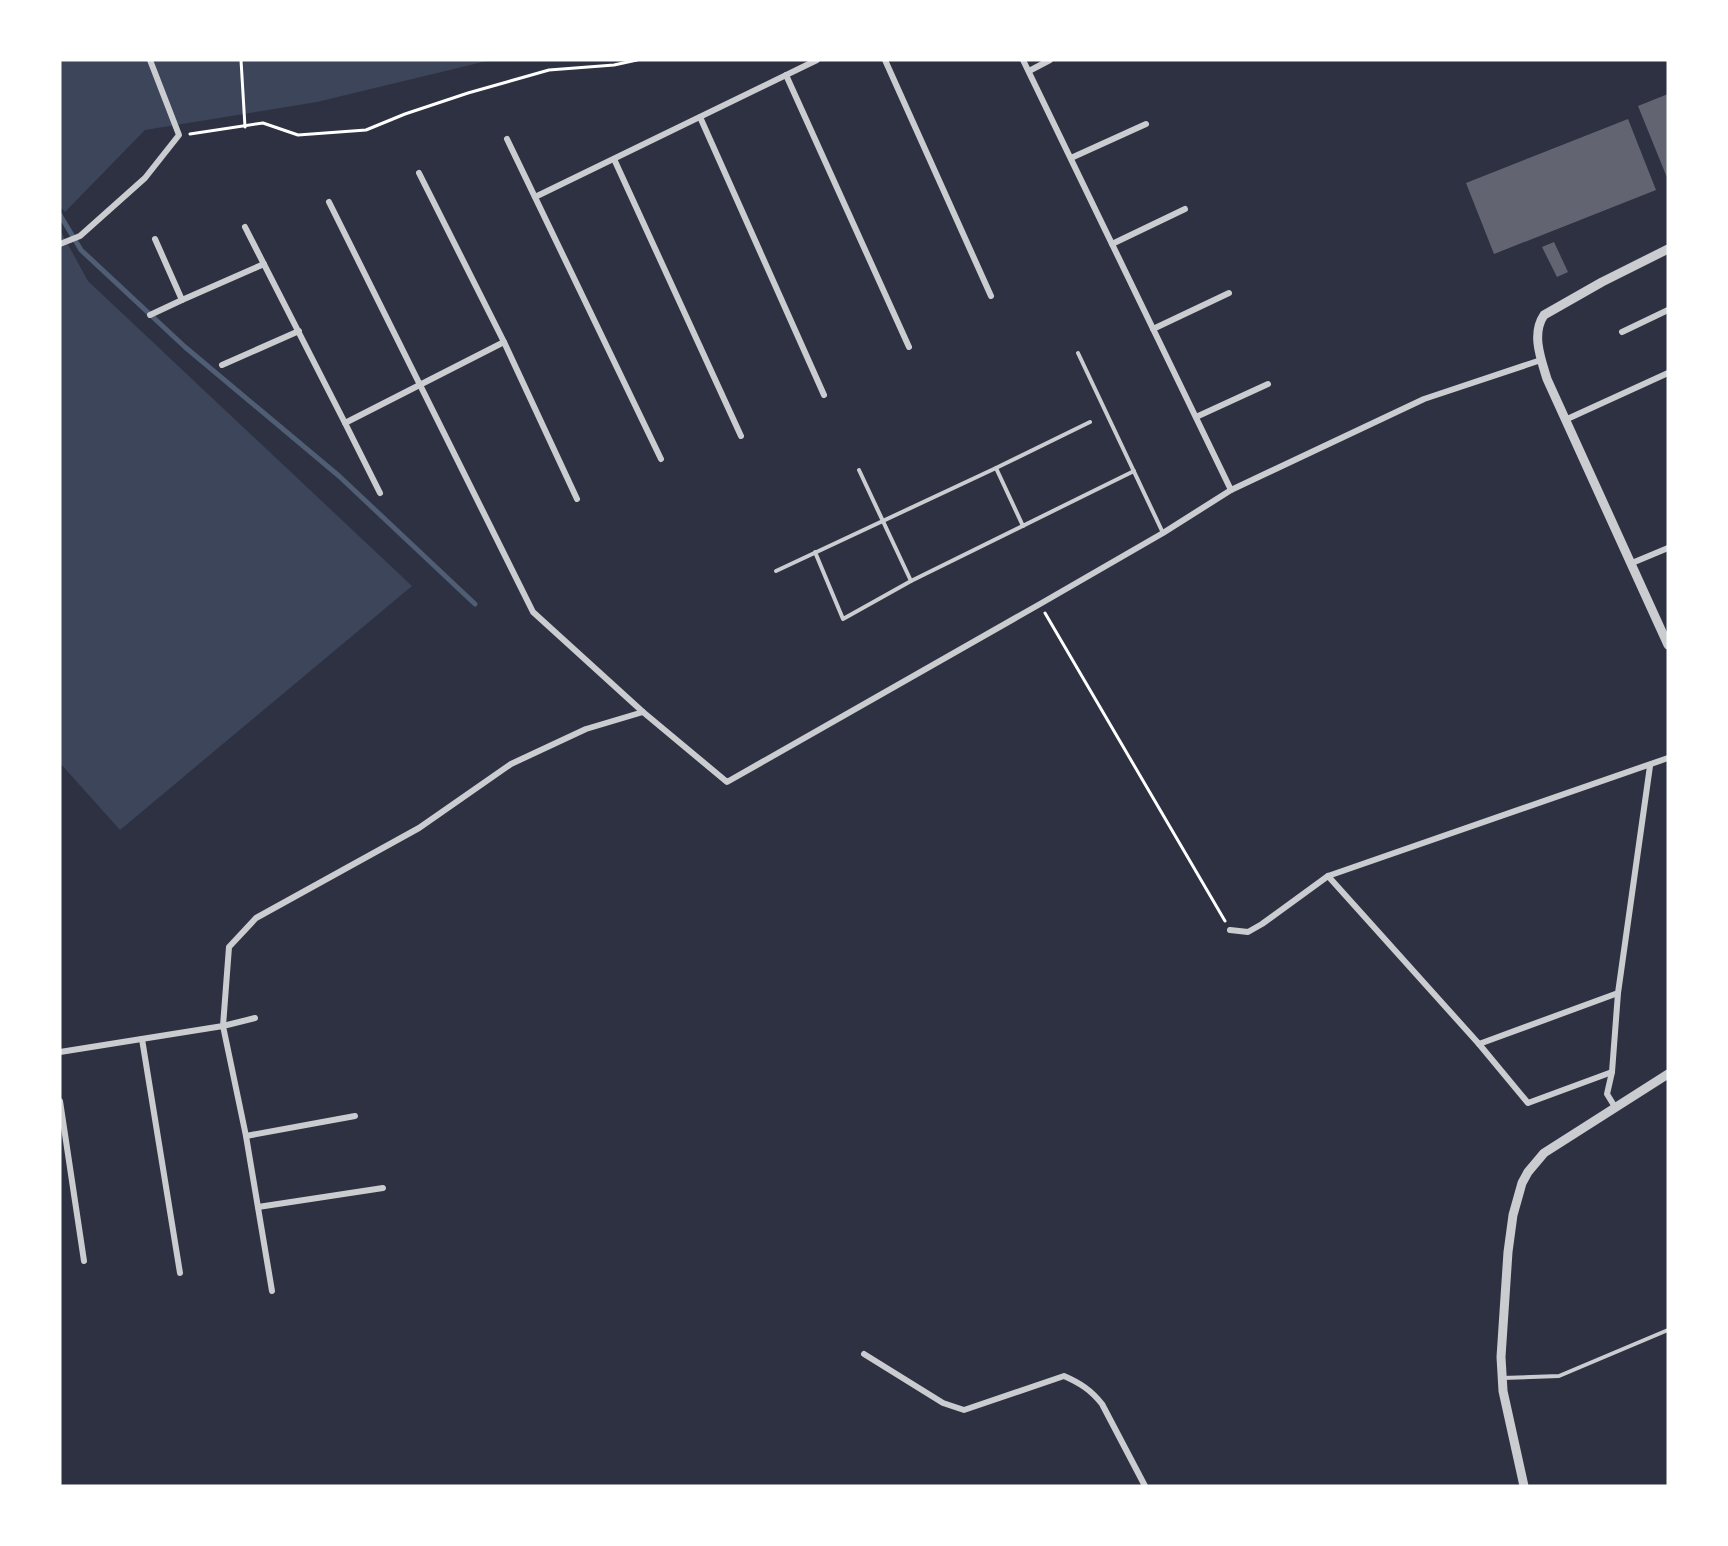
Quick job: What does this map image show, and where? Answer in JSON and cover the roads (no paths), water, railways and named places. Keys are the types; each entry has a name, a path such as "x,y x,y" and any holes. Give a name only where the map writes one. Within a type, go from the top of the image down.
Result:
{"street":[{"path":"60,244 80,236 145,177 179,135 150,60"},
{"path":"535,197 817,60"},
{"path":"885,60 991,296"},
{"path":"1023,60 1231,490"},
{"path":"1029,71 1050,60"},
{"path":"786,75 909,347"},
{"path":"700,117 824,395"},
{"path":"1071,158 1146,124"},
{"path":"507,139 661,459"},
{"path":"614,159 741,436"},
{"path":"419,173 504,342 577,499"},
{"path":"329,202 533,612 643,712 727,782 1040,604 1231,490 1424,399 1541,360"},
{"path":"1112,243 1185,210"},
{"path":"245,227 380,493"},
{"path":"155,239 182,300"},
{"path":"1668,249 1602,282 1544,315 1537,332 1541,360 1565,420 1666,632 1668,645"},
{"path":"150,315 264,264"},
{"path":"1154,329 1229,293"},
{"path":"1622,332 1668,310"},
{"path":"222,365 298,332"},
{"path":"345,423 504,342"},
{"path":"1565,420 1668,373"},
{"path":"1196,417 1268,384"},
{"path":"1632,563 1668,548"},
{"path":"272,1291 246,1136 223,1026 230,947 256,918 419,828 511,764 586,729 643,712"},
{"path":"1230,930 1248,932 1328,876 1668,758"},
{"path":"1615,1107 1608,1094 1612,1072 1618,993 1650,766"},
{"path":"1328,876 1528,1102 1612,1072"},
{"path":"1479,1044 1618,993"},
{"path":"60,1052 223,1026 255,1018"},
{"path":"142,1039 180,1273"},
{"path":"1524,1486 1501,1378 1508,1252 1513,1215 1522,1183 1544,1153 1668,1074"},
{"path":"60,1101 84,1261"},
{"path":"246,1136 355,1116"},
{"path":"258,1207 383,1188"},
{"path":"864,1354 943,1403 963,1410 1064,1376 1083,1384 1102,1404 1145,1486"}],"lane":[{"path":"1078,353 1163,532"},
{"path":"776,571 1090,422"},
{"path":"996,468 1023,526"},
{"path":"859,470 911,581"},
{"path":"814,552 843,619 911,581 1134,471"},
{"path":"1501,1378 1559,1376 1668,1330"}],"waterway":[{"path":"60,215 81,250 185,347 339,476 475,604"}]}
